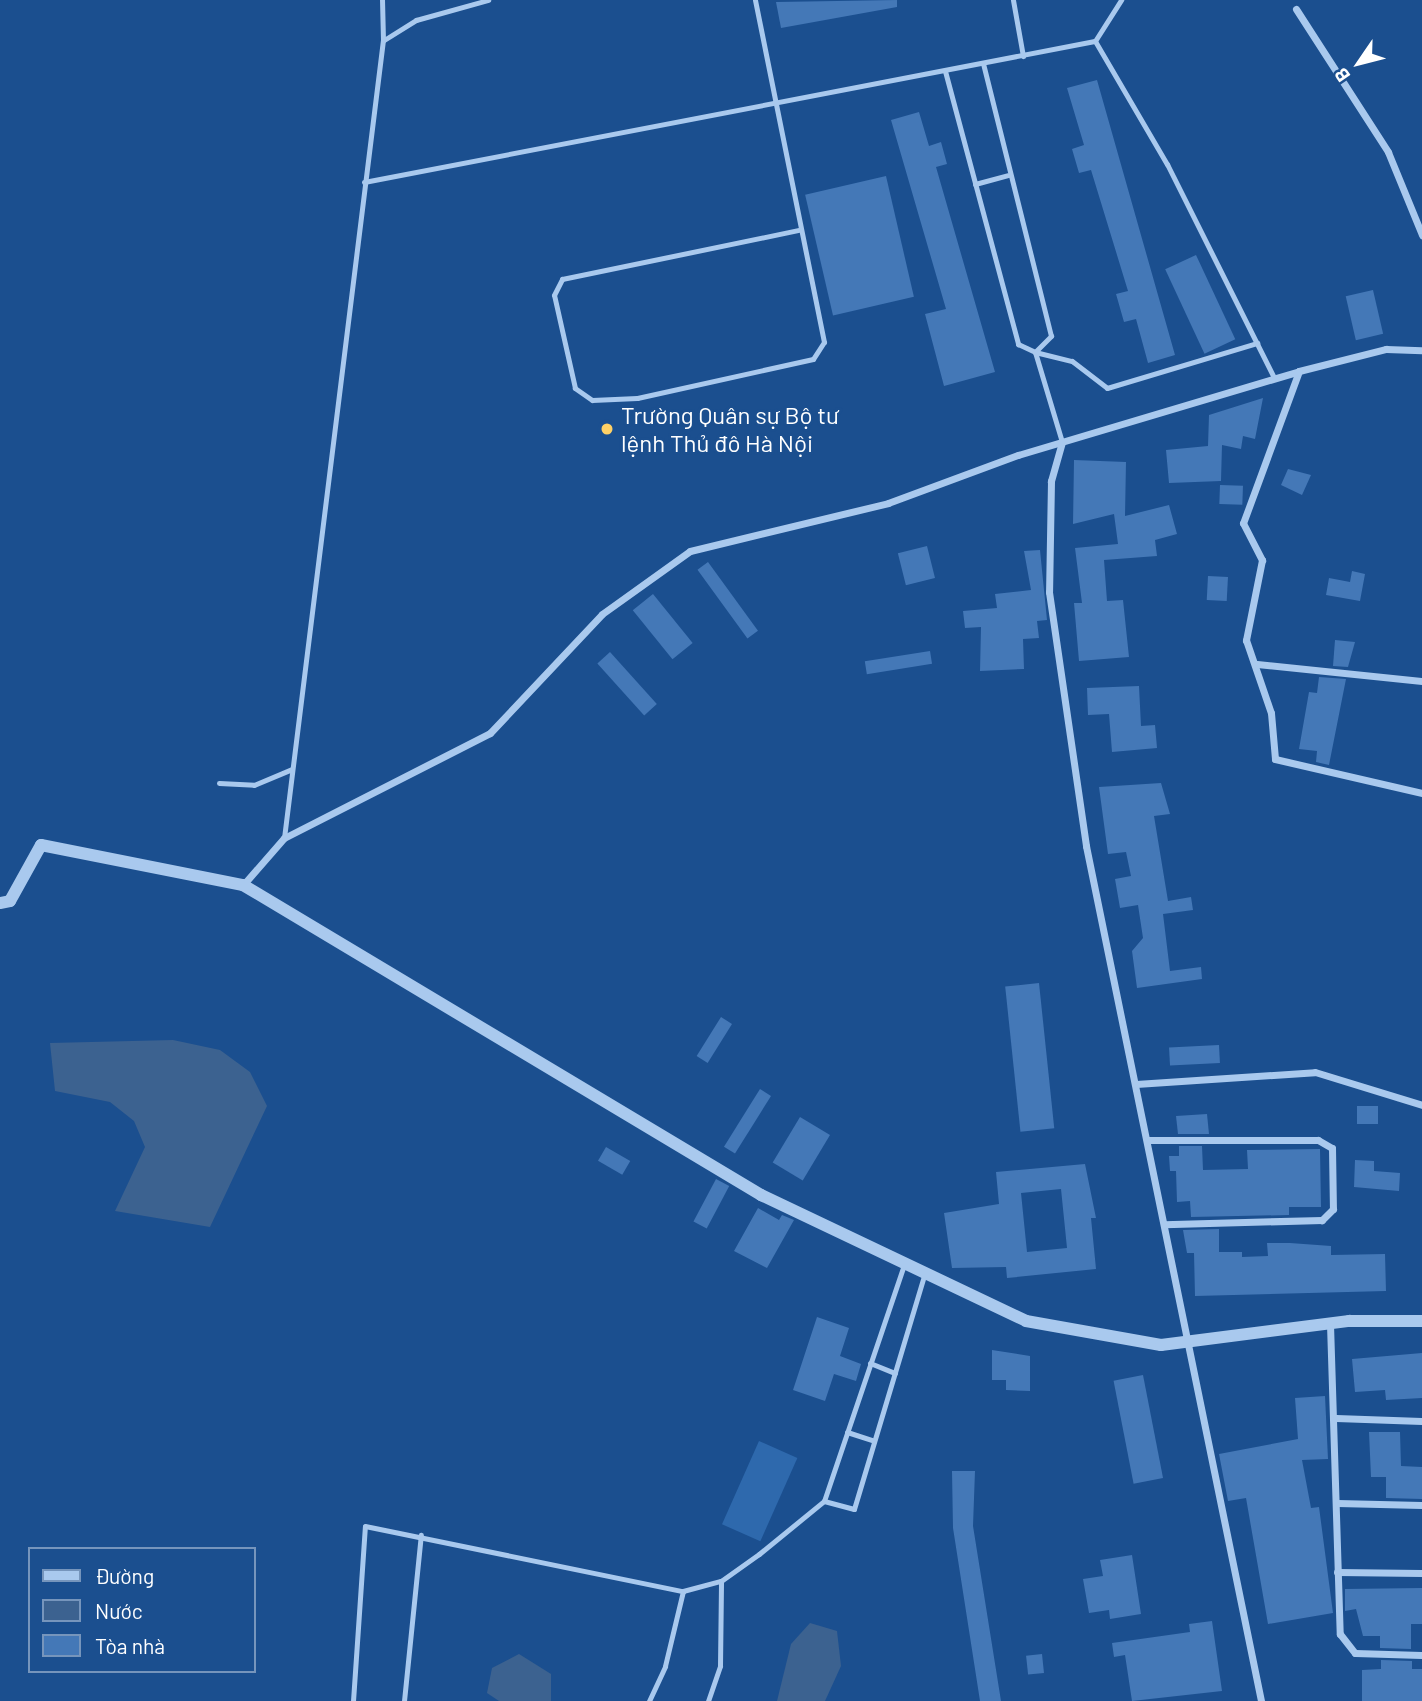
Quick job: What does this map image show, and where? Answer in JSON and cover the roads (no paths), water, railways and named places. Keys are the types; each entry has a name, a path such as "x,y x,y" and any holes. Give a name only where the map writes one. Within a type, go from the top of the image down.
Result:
{"street":[{"path":"1296,9 1388,152 1422,235"},
{"path":"243,886 284,838 490,733 602,614 690,551 888,503 1062,442 1299,371 1386,349 1422,350"},
{"path":"1299,371 1243,523 1262,560 1246,628 1257,664 1275,759 1422,793"},
{"path":"1062,442 1051,481 1049,592 1086,846 1261,1701"},
{"path":"1257,664 1422,681"},
{"path":"0,903 10,901 41,845 243,886 761,1195 1027,1321 1190,1345 1330,1324 1422,1321"},
{"path":"1136,1084 1315,1072 1422,1105"},
{"path":"1147,1140 1318,1140 1332,1148 1333,1209 1322,1220 1164,1224"},
{"path":"1330,1324 1336,1418 1340,1634 1348,1650 1422,1655"},
{"path":"1336,1418 1422,1421"},
{"path":"1337,1503 1422,1505"},
{"path":"1337,1572 1422,1573"}],"lane":[{"path":"284,838 383,40 382,0"},
{"path":"383,40 416,20 488,0"},
{"path":"755,0 799,230 824,342 813,359 637,398 592,400 575,388 554,295 562,279 799,230"},
{"path":"1013,0 1023,57"},
{"path":"364,182 1095,41 1121,0"},
{"path":"1095,41 1167,164 1274,378"},
{"path":"983,64 1051,335 1035,352"},
{"path":"944,71 1018,344 1035,352 1072,361 1107,388 1257,343"},
{"path":"975,184 1009,175"},
{"path":"1035,352 1062,442"},
{"path":"219,783 254,785 292,769"},
{"path":"353,1701 365,1526 421,1535 683,1591 721,1581 824,1501 904,1264"},
{"path":"824,1501 854,1509 925,1273"},
{"path":"870,1363 895,1373"},
{"path":"847,1432 874,1441"},
{"path":"404,1701 421,1535"},
{"path":"708,1701 722,1653 721,1581"},
{"path":"649,1701 665,1666 683,1591"}],"water":[{"path":"173,1040 220,1050 250,1072 267,1106 210,1227 115,1211 145,1147 134,1121 110,1102 55,1091 50,1043"},
{"path":"810,1623 837,1631 841,1666 825,1701 777,1701 791,1644"},
{"path":"519,1654 551,1674 551,1701 499,1701 487,1693 492,1668"}],"place":[{"name":"Trường Quân sự Bộ tư lệnh Thủ đô Hà Nội","path":"607,429"}]}
